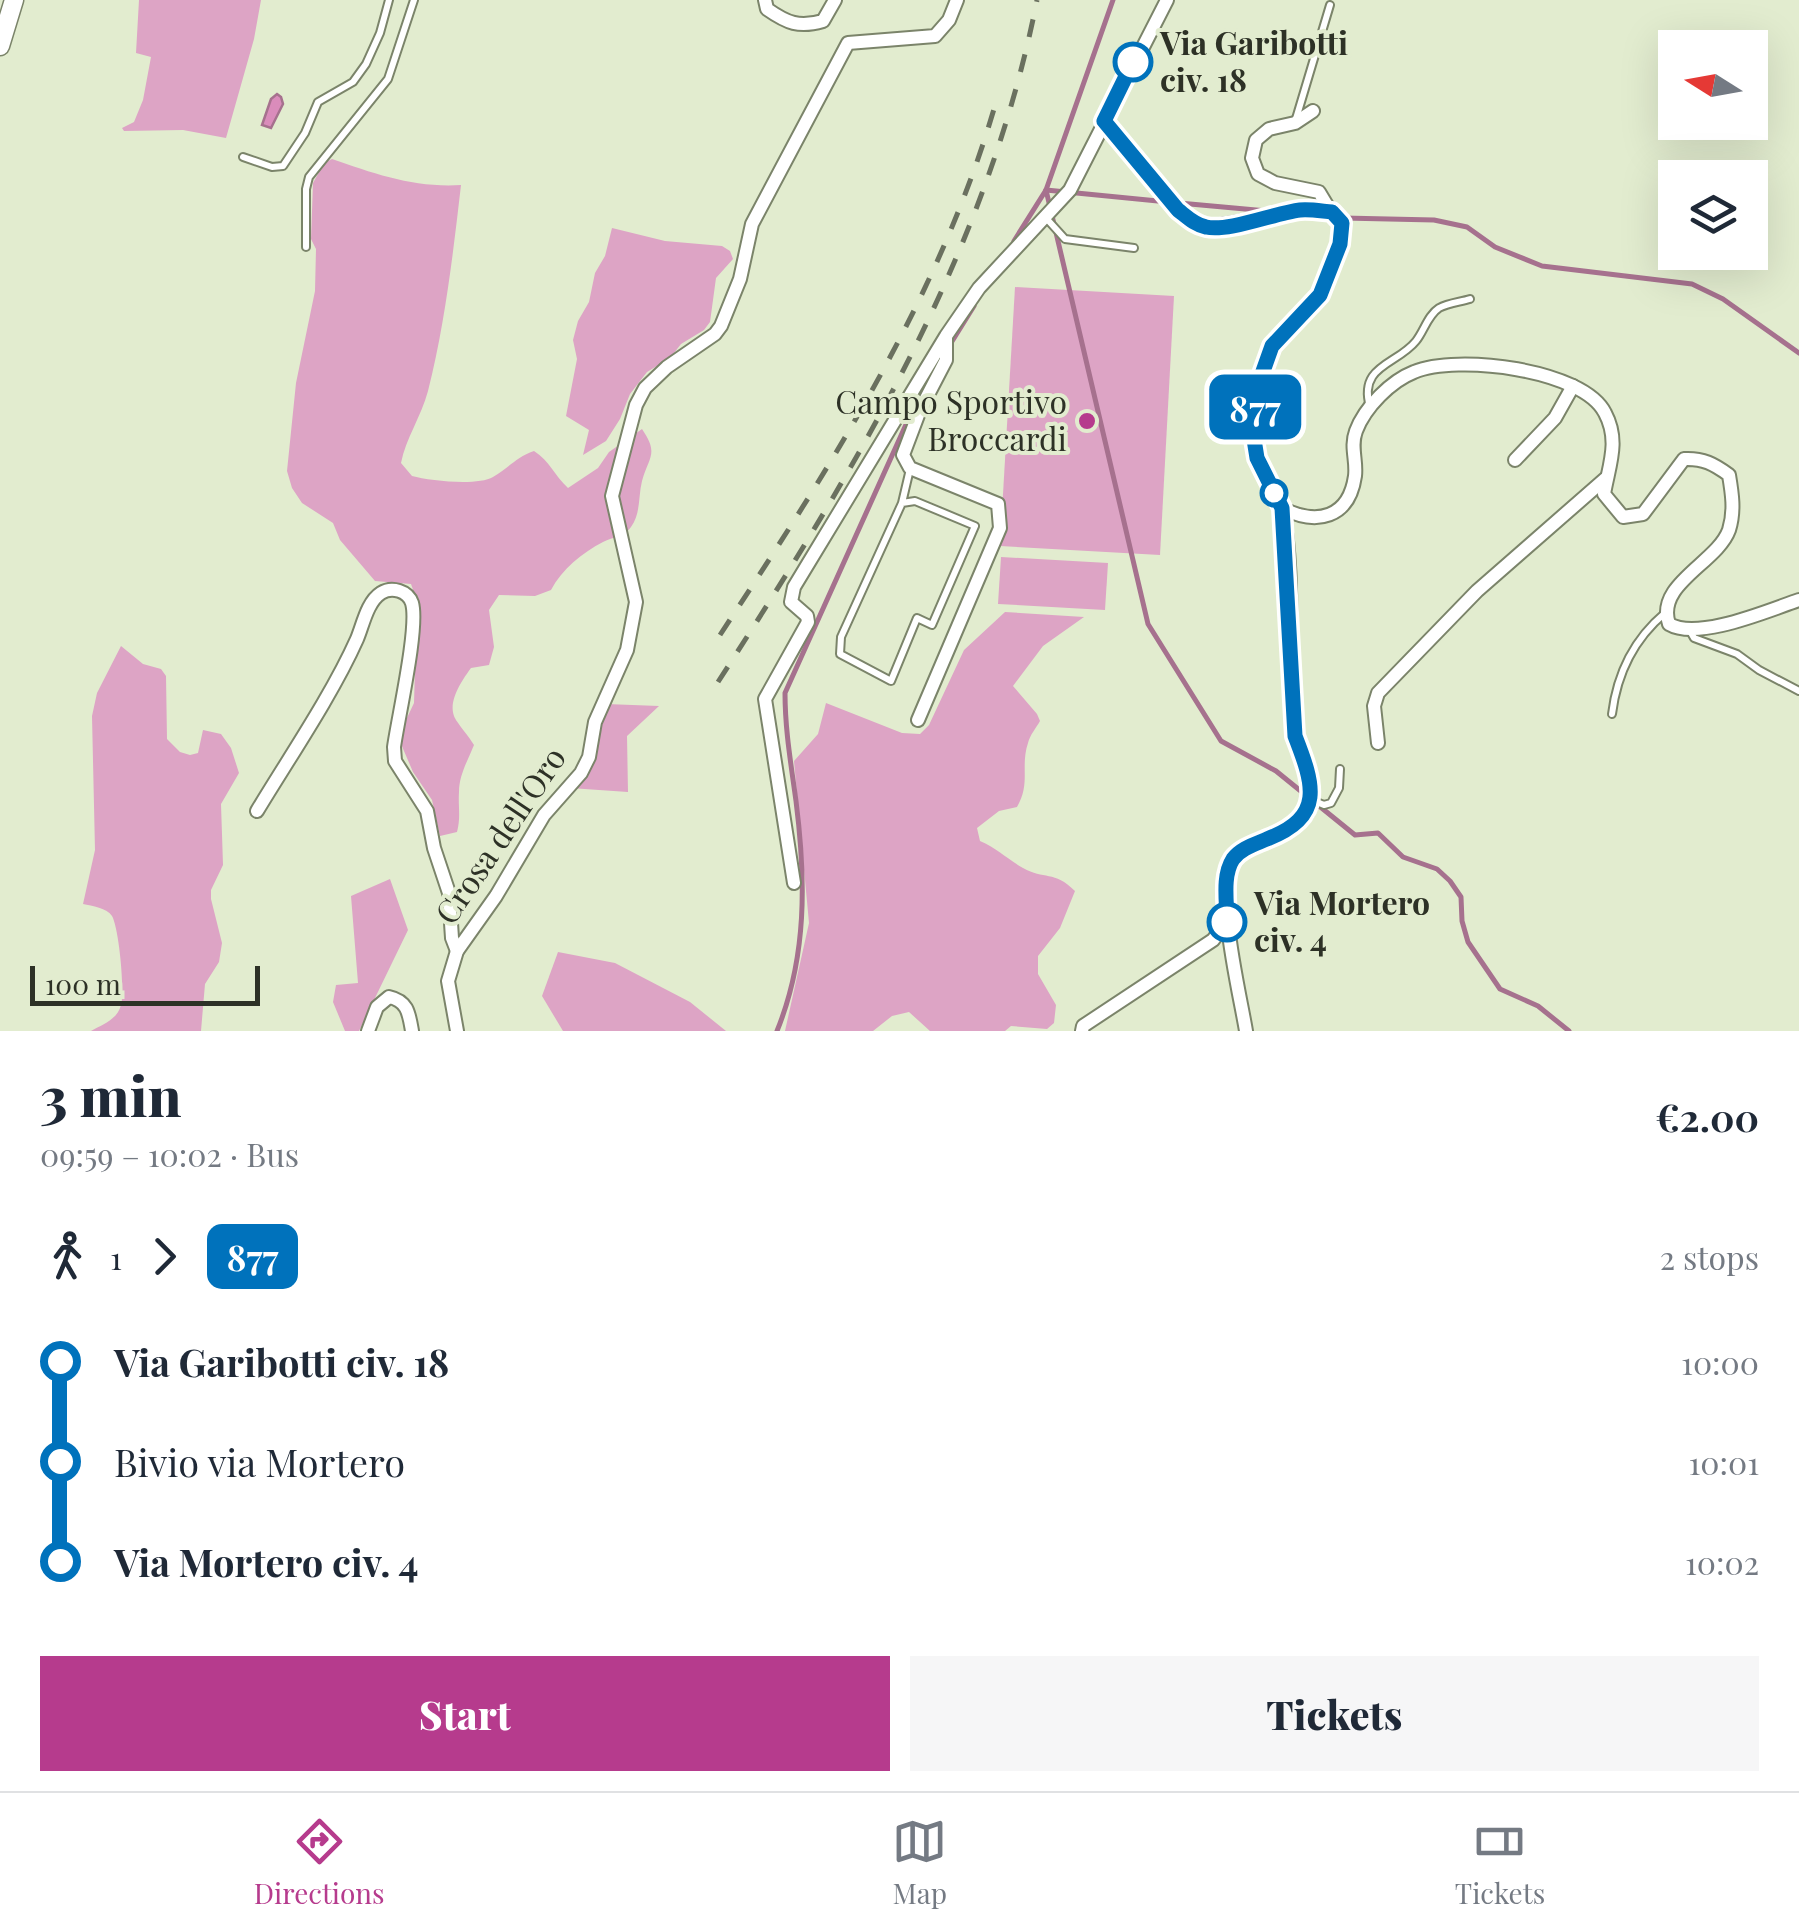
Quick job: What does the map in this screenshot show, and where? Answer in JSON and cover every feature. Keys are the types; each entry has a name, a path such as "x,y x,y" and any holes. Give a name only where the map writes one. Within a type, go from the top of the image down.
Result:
{"main road":[{"path":"0,46 14,0"}],"street":[{"path":"765,0 767,9 787,23 805,26 823,21 835,0"},
{"name":"Crosa dell'Oro","path":"457,1031 448,981 457,950 496,896 544,815 581,773 589,757 596,722 627,650 636,602 612,496 636,404 645,388 667,367 721,326 740,279 752,224 848,43 935,36 950,20 957,0"},
{"path":"794,883 765,699 808,622 807,616 791,602 794,587 979,288 1070,190 1167,0"},
{"path":"1246,1031 1227,922 1226,885 1232,860 1250,846 1292,829 1302,820 1311,799 1308,770 1295,736 1282,508 1257,458 1253,433 1257,388 1272,346 1320,295 1340,244 1342,223 1318,192 1275,183 1258,174 1252,158 1256,140 1269,128 1295,123 1313,111"},
{"path":"1104,121 1178,210 1202,227 1266,220 1302,209 1332,212"},
{"path":"918,720 995,545 1000,510 998,504 910,468 904,454 920,410 946,360 946,336"},
{"path":"1282,508 1309,518 1334,515 1345,504 1355,474 1352,452 1356,431 1370,408 1414,371 1502,367 1584,390 1604,409 1612,430 1614,452 1604,494 1623,516 1643,514 1684,459 1698,458 1728,475 1733,515 1728,533 1718,550 1668,600 1669,624 1690,631 1749,618 1799,600"},
{"path":"1515,460 1556,418 1573,386"},
{"path":"1378,742 1374,706 1378,693 1477,591 1607,477"},
{"path":"257,811 355,644 373,601 391,589 407,595 412,603 413,624 395,760 427,811 449,894 452,938 457,950"},
{"path":"1082,1031 1083,1026 1213,940 1227,922"},
{"path":"368,1031 377,1006 388,997 403,1003 412,1031"}],"lane":[{"path":"242,157 272,168 283,166 305,133 318,102 353,82 366,64 389,0"},
{"path":"306,246 309,178 388,79 414,0"},
{"path":"1295,123 1330,6"},
{"path":"1045,216 1064,239 1134,248"},
{"path":"1370,408 1366,396 1372,376 1386,361 1415,343 1440,308 1470,299"},
{"path":"902,504 915,501 975,526 932,624 917,618 890,681 840,654 841,637 902,504 910,468"},
{"path":"1612,714 1624,665 1646,629 1666,613"},
{"path":"1690,631 1694,638 1736,654 1799,691"},
{"path":"1311,799 1318,804 1331,803 1339,788 1340,768"}],"shaded area":[{"path":"139,0 261,0 226,138 183,130 122,128 134,122 143,100 151,57 136,53"},
{"path":"277,94 283,104 271,128 262,125 271,99"},
{"path":"332,159 411,182 461,185 434,366 401,463 412,476 454,482 486,480 534,451 568,488 598,468 609,452 642,429 651,450 636,516 628,530 580,556 551,590 535,596 499,595 489,610 494,647 489,665 471,668 453,703 455,719 474,745 460,780 457,832 440,836 432,800 413,772 398,737 414,703 417,601 411,584 375,581 340,540 333,523 302,503 287,471 296,383 315,291 316,249 311,239 313,183 324,163"},
{"path":"612,228 665,241 722,246 733,259 716,278 710,322 704,330 647,372 630,394 606,441 583,455 589,430 566,416 577,359 573,340"},
{"name":"Campo Sportivo Broccardi","path":"1015,287 1174,296 1160,555 1000,546"},
{"path":"1001,557 1108,563 1105,610 998,604"},
{"path":"1005,612 1084,617 1043,646 1013,686 1040,721 1026,752 1024,790 1017,807 999,811 977,828 980,841 1030,872 1061,880 1075,891 1060,928 1038,956 1038,974 1056,1005 1054,1023 1047,1029 1011,1026 1005,1031 930,1031 909,1012 892,1016 873,1031 785,1031 809,923 794,761 818,734 826,703 902,733 920,734 929,725 964,650"},
{"path":"121,646 143,664 161,669 166,676 167,739 180,752 190,755 198,753 203,730 221,734 231,748 239,773 221,804 223,865 211,899 222,943 219,962 205,984 201,1031 91,1031 116,1014 122,998 115,923 110,913 83,904 95,850 92,716 97,693"},
{"path":"606,704 659,706 627,736 628,792 570,788"},
{"path":"390,879 408,930 359,1031 345,1031 333,1002 336,985 358,983 351,896"},
{"path":"558,952 615,963 690,1002 726,1031 563,1031 542,996"}],"waterway":[{"path":"1014,241 1046,190 1113,0"},
{"path":"1046,190 1148,624 1221,741 1276,771 1355,835 1378,833 1403,857 1437,869 1461,897 1468,942 1500,989 1538,1006 1569,1031"},
{"path":"1046,190 1168,202"},
{"path":"1179,203 1267,211"},
{"path":"1343,218 1434,220 1467,227 1495,247 1542,266 1692,284 1723,299 1799,353"},
{"path":"951,343 974,306"},
{"path":"777,1031 794,975 802,918 799,831 785,693 934,370"}],"railway":[{"path":"718,682 819,521 911,356 985,184 1015,93 1037,0"},
{"path":"720,635 840,447 911,316 970,180 994,109"}],"bus line":[{"name":"877","path":"1133,62 1104,121 1178,210 1202,227 1266,220 1302,209 1332,212 1342,223 1340,244 1320,295 1272,346 1264,364 1257,388 1253,433 1257,458 1282,508 1295,736 1308,770 1311,799 1302,820 1292,829 1250,846 1232,860 1226,885 1227,922"}],"place":[{"name":"Via Garibotti civ. 18","path":"1133,62"},
{"name":"Campo Sportivo Broccardi","path":"1087,421"},
{"name":"Via Mortero civ. 4","path":"1227,922"}]}
